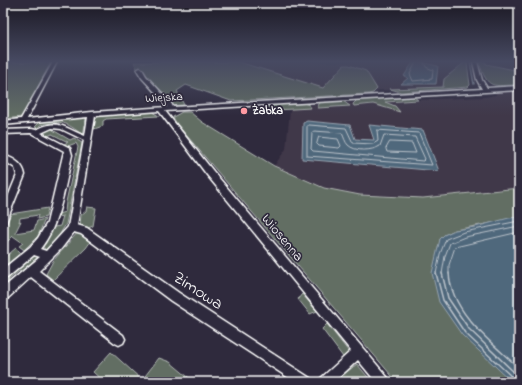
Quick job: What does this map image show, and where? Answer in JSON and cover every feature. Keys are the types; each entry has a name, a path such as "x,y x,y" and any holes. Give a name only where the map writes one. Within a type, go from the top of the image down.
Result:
{"street":[{"path":"23,121 42,88 45,80"},
{"name":"Wiosenna","path":"147,80 169,104 162,112 169,122 384,382"},
{"path":"480,81 502,88"},
{"path":"480,81 486,90"},
{"name":"Wiejska","path":"3,123 92,114 519,88"},
{"path":"3,295 65,239 72,228 92,114"},
{"path":"33,132 35,120"},
{"path":"3,132 33,132 53,126 61,126 77,136 88,139"},
{"path":"3,275 33,250 41,241 51,224 68,152 62,146 33,132"},
{"path":"3,157 16,164 21,171 3,220"},
{"name":"Zimowa","path":"72,228 84,231 175,297 306,382"},
{"path":"33,250 47,256"},
{"path":"31,271 119,339"},
{"path":"325,382 358,352"}],"shaded area":[{"path":"3,80 42,80 22,117 3,119"},
{"path":"144,80 297,80 323,88 330,80 371,80 377,89 373,93 368,94 231,101 186,85 177,91 184,105 167,106"},
{"path":"296,80 444,80 443,87 379,90 373,92 335,92"},
{"path":"444,80 469,80 470,85 468,87 401,92 390,89 443,87"},
{"path":"486,80 519,80 519,85 497,85"},
{"path":"519,90 519,188 423,198 360,195 324,188 274,166 286,149 290,110 288,106 485,97 496,95 495,91"},
{"path":"409,96 418,100 385,102 395,106 400,112 373,104 354,106 353,104 358,99"},
{"path":"343,101 350,106 318,108 320,102"},
{"path":"303,103 309,105 311,108 276,110 275,108 263,108 260,106"},
{"path":"152,112 159,116 106,119 103,121 103,126 94,129 95,120 99,116"},
{"path":"182,112 190,112 202,122 274,166 324,188 360,195 423,198 519,188 519,229 491,223 455,230 444,235 440,239 440,244 519,361 519,382 397,382 176,123 173,117"},
{"path":"83,117 86,118 83,136 79,135 80,133 70,126 57,122 40,125 38,128 35,127 40,122"},
{"path":"51,127 56,128 53,130 70,140 74,138 82,143 66,224 57,239 45,250 43,246 54,227 60,226 63,216 57,217 58,214 65,212 78,147 76,143 68,146 64,144 68,142 52,134 48,136 44,132"},
{"path":"87,207 96,208 93,226 88,228 80,225 81,215 86,211"},
{"path":"48,208 46,217 37,219 38,215 20,218 19,222 21,221 15,233 34,230 37,221 45,219 38,236 24,250 19,246 23,243 13,236 7,242 3,243 4,223 10,214"},
{"path":"78,232 91,241 86,248 53,280 46,274 53,261"},
{"path":"16,248 21,253 3,268 3,259"},
{"path":"35,255 38,257 3,285 3,280 30,257"},
{"path":"302,294 317,311 310,314 298,299"},
{"path":"327,324 349,352 343,357 322,329"},
{"path":"111,352 142,380 159,358 170,362 194,382 104,382 93,372"},
{"path":"357,364 372,382 334,382"}],"water":[{"path":"406,80 436,80 436,84 401,84"},
{"path":"307,121 350,125 355,139 374,140 369,125 423,130 439,171 302,159 303,123"},
{"path":"519,217 519,382 512,382 462,335 439,302 432,273 440,239 444,235 455,230"}],"waterway":[{"path":"473,80 474,84"}],"place":[{"name":"Żabka","path":"244,111"}]}
